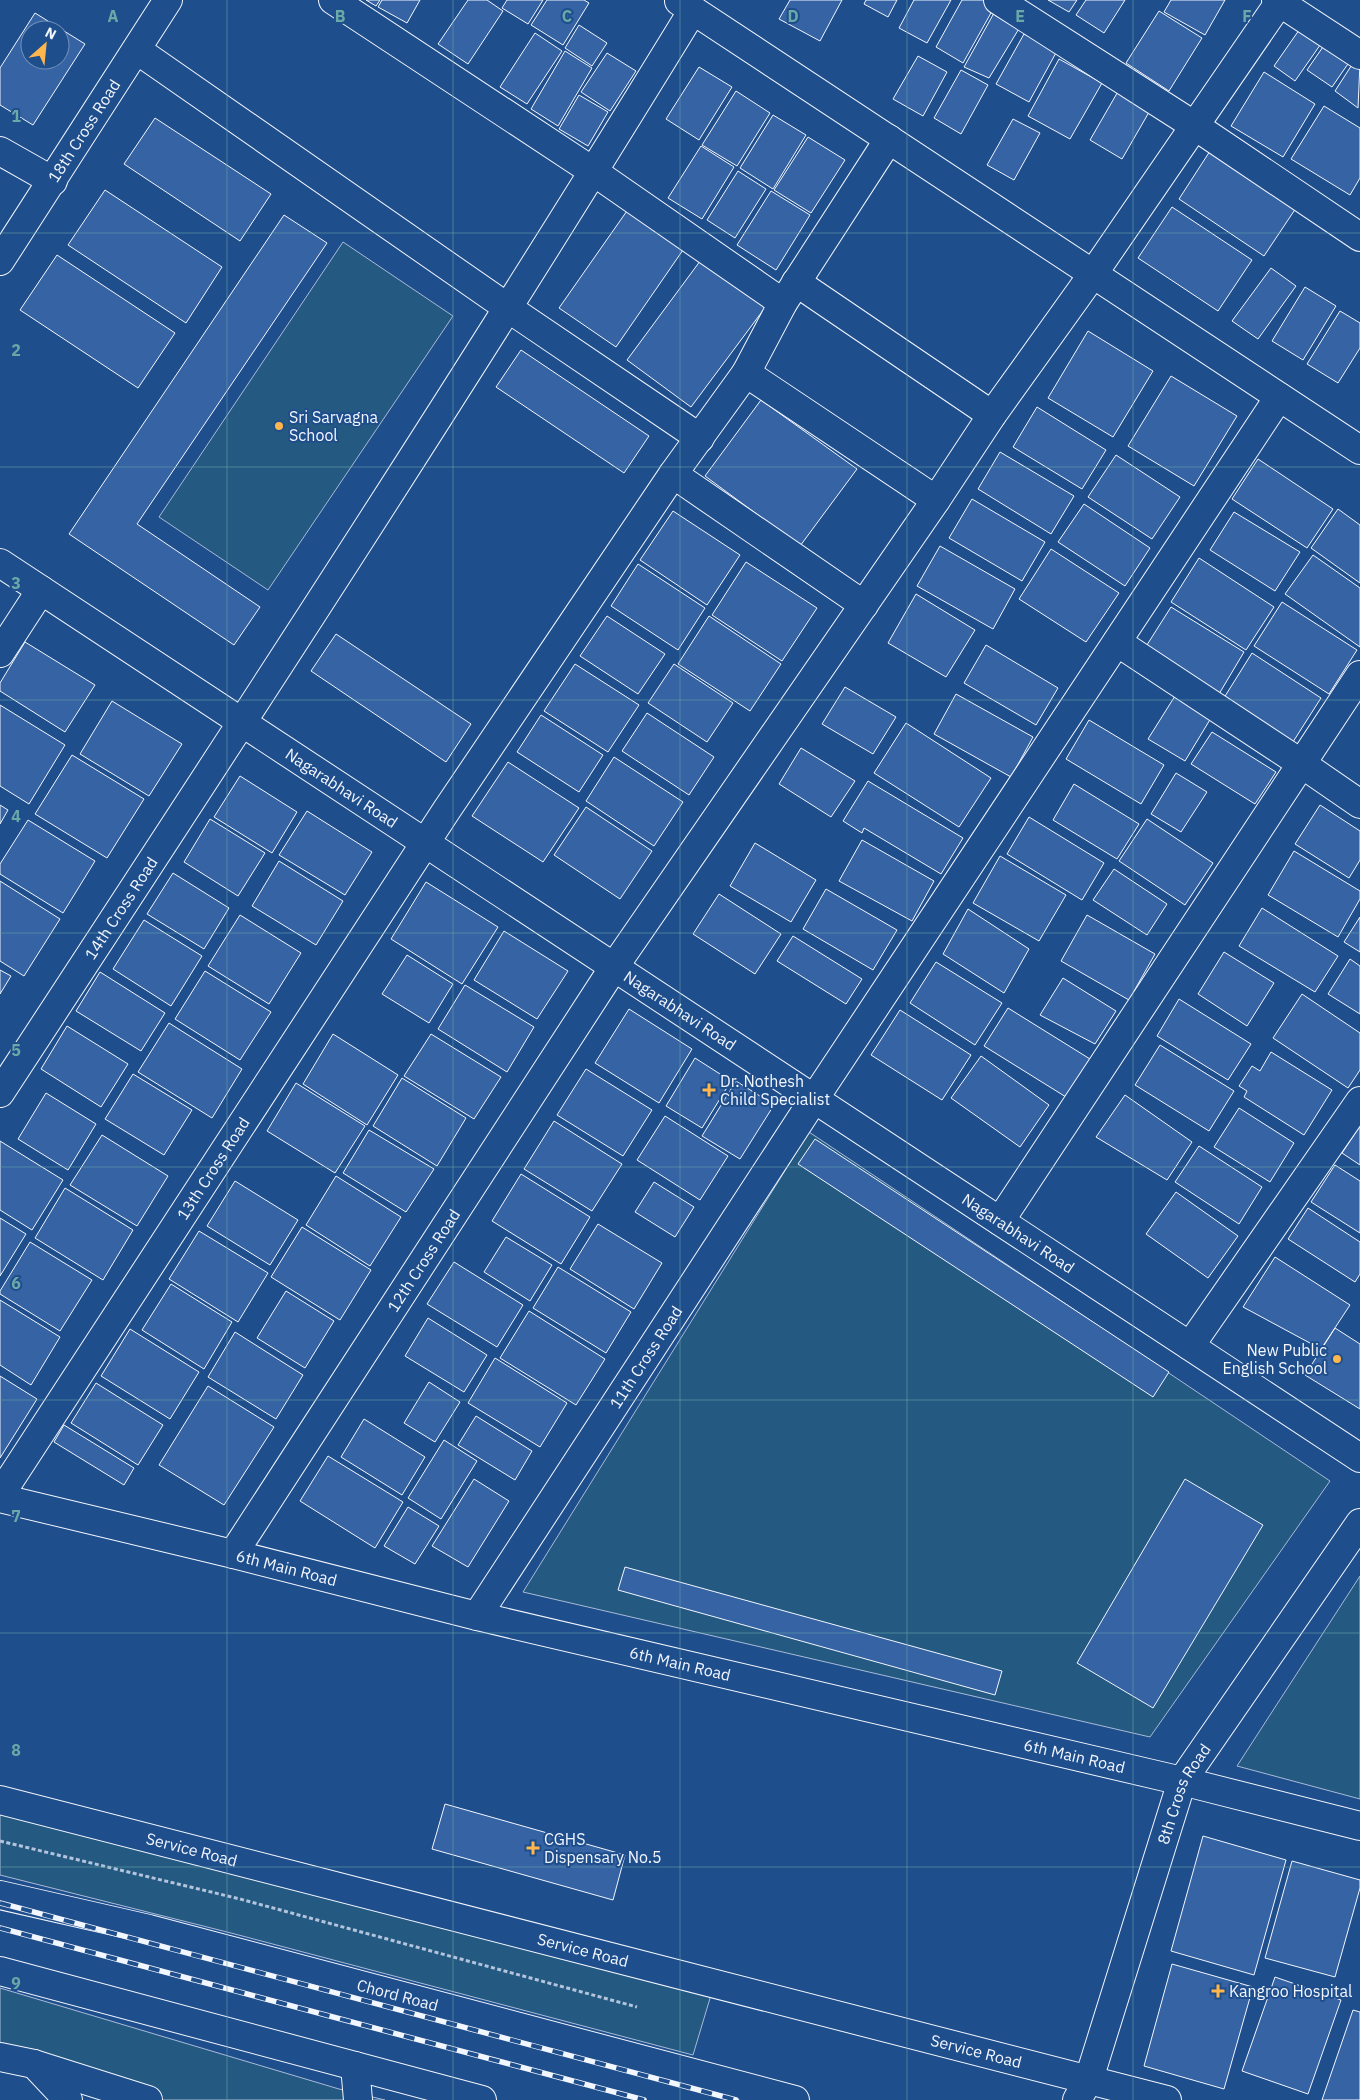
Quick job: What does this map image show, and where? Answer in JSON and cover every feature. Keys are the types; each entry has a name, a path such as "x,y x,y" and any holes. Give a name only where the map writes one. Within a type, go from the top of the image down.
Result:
{"street":[{"path":"333,0 594,172 992,416"},
{"path":"998,0 1194,126 1360,237"},
{"path":"1279,1 1360,55"},
{"name":"12th Cross Road","path":"233,1554 614,967 992,416 1093,274 1279,1"},
{"name":"18th Cross Road","path":"0,261 137,50 164,2"},
{"path":"686,5 1360,450"},
{"name":"14th Cross Road","path":"0,1093 243,723 594,172 686,5"},
{"path":"137,50 508,308 700,438"},
{"name":"13th Cross Road","path":"0,1496 425,842 673,474 746,373 789,293 889,139"},
{"path":"0,151 53,181"},
{"path":"746,373 936,500"},
{"name":"11th Cross Road","path":"477,1616 814,1099 1279,396"},
{"path":"673,474 864,605"},
{"name":"Nagarabhavi Road","path":"0,563 1360,1458"},
{"path":"0,653 41,590"},
{"path":"1117,642 1360,804"},
{"path":"1000,1221 1360,675"},
{"path":"1190,1346 1360,1101"},
{"name":"6th Main Road","path":"0,1496 477,1616 1182,1781 1360,1826"},
{"name":"8th Cross Road","path":"1083,2090 1182,1781 1360,1523"},
{"name":"Service Road","path":"0,1800 1083,2090 1166,2100"},
{"name":"Chord Road","path":"0,1895 149,1929 795,2100"},
{"path":"0,1971 482,2100"},
{"path":"0,2057 34,2064 148,2100"},
{"path":"34,2064 68,2100"},
{"path":"355,2066 358,2100"}],"path":[{"path":"0,1841 240,1899 637,2007"}],"shaded area":[{"path":"343,242 453,316 268,590 159,517"},
{"path":"809,1132 1330,1481 1150,1737 523,1592"},
{"path":"1360,1576 1360,1799 1237,1766"},
{"path":"0,1808 711,1995 693,2055 231,1933 0,1875"},
{"path":"0,1988 339,2089 385,2100 134,2100 0,2064"}],"building":[{"path":"366,0 380,0 376,6"},
{"path":"382,0 420,0 407,23 378,7"},
{"path":"468,0 487,0 503,11 468,64 438,44"},
{"path":"507,0 543,0 528,24 502,8"},
{"path":"547,0 584,0 589,3 563,45 531,25"},
{"path":"790,0 842,0 820,41 779,19"},
{"path":"866,0 897,0 888,17 864,4"},
{"path":"914,0 951,0 927,43 899,28"},
{"path":"962,0 989,0 996,4 963,63 936,47"},
{"path":"1048,0 1077,0 1069,12"},
{"path":"1086,0 1125,0 1104,33 1076,15"},
{"path":"1171,0 1225,0 1205,35 1164,12"},
{"path":"1159,11 1202,38 1169,91 1126,63"},
{"path":"35,13 46,20 31,20"},
{"path":"994,13 1020,27 989,78 964,67"},
{"path":"1304,23 1325,38 1295,81 1274,66"},
{"path":"579,25 607,43 592,66 565,48"},
{"path":"535,33 562,51 527,104 500,87"},
{"path":"1024,34 1057,51 1029,102 996,84"},
{"path":"70,35 85,44 70,67"},
{"path":"20,37 20,70 68,70 33,125 0,105 0,68"},
{"path":"1327,41 1352,58 1332,87 1307,70"},
{"path":"565,51 592,68 558,126 531,109"},
{"path":"607,53 636,71 610,111 581,92"},
{"path":"918,56 947,72 923,116 893,99"},
{"path":"1059,59 1102,83 1070,139 1028,116"},
{"path":"1355,60 1360,63 1358,108 1335,91"},
{"path":"699,67 732,87 699,140 666,119"},
{"path":"961,70 988,85 961,134 934,118"},
{"path":"1264,72 1315,104 1283,157 1231,126"},
{"path":"1120,88 1152,107 1122,159 1090,140"},
{"path":"736,91 770,113 737,166 702,145"},
{"path":"579,95 608,112 588,146 559,129"},
{"path":"1324,106 1360,128 1360,178 1350,195 1291,159"},
{"path":"773,115 806,135 773,189 740,168"},
{"path":"155,118 271,194 240,241 124,164"},
{"path":"1013,119 1040,133 1014,180 987,165"},
{"path":"808,137 845,160 811,213 774,190"},
{"path":"701,146 734,167 702,219 668,198"},
{"path":"1210,151 1296,208 1264,256 1179,199"},
{"path":"738,171 766,189 735,238 707,220"},
{"path":"105,190 222,267 186,323 68,245"},
{"path":"771,191 810,215 776,270 737,245"},
{"path":"636,198 692,237 616,347 559,308"},
{"path":"1172,207 1252,260 1218,311 1138,258"},
{"path":"284,215 327,243 137,524 260,607 234,645 69,534"},
{"path":"709,249 773,297 691,407 627,360"},
{"path":"57,255 175,333 138,388 20,310"},
{"path":"1271,268 1296,286 1258,339 1232,321"},
{"path":"1305,287 1336,306 1303,360 1272,341"},
{"path":"1340,311 1360,323 1360,348 1338,383 1307,364"},
{"path":"1088,331 1153,371 1113,437 1048,398"},
{"path":"521,350 649,436 624,473 496,387"},
{"path":"1171,376 1237,416 1194,486 1128,446"},
{"path":"761,400 857,469 800,546 705,476"},
{"path":"1037,407 1106,450 1082,489 1013,447"},
{"path":"1000,452 1074,496 1051,534 978,489"},
{"path":"1116,455 1180,497 1152,539 1088,497"},
{"path":"1258,459 1333,509 1307,548 1232,499"},
{"path":"972,499 1045,542 1022,581 949,538"},
{"path":"1084,504 1150,548 1125,586 1058,542"},
{"path":"1338,509 1360,525 1360,583 1311,548"},
{"path":"673,511 740,555 707,605 640,560"},
{"path":"1234,512 1300,552 1275,591 1210,550"},
{"path":"940,546 1015,589 993,629 917,586"},
{"path":"1051,549 1119,593 1086,642 1019,599"},
{"path":"1313,555 1360,588 1360,647 1285,594"},
{"path":"1199,558 1274,607 1246,650 1171,602"},
{"path":"746,562 817,608 782,661 712,615"},
{"path":"638,564 705,608 678,650 611,606"},
{"path":"916,594 975,630 946,677 888,643"},
{"path":"1282,602 1357,650 1329,694 1254,646"},
{"path":"1171,607 1244,652 1219,694 1145,648"},
{"path":"607,616 665,654 638,694 580,656"},
{"path":"709,616 781,664 750,711 678,664"},
{"path":"336,634 471,724 446,762 311,671"},
{"path":"25,642 95,685 65,732 0,691 0,683"},
{"path":"986,645 1058,688 1036,725 964,683"},
{"path":"1252,653 1321,698 1291,745 1222,701"},
{"path":"575,664 639,705 608,752 544,711"},
{"path":"674,664 733,703 707,742 648,703"},
{"path":"845,687 896,717 873,754 822,724"},
{"path":"956,694 1033,737 1011,777 934,734"},
{"path":"1175,696 1211,718 1185,761 1148,739"},
{"path":"112,701 182,744 149,796 80,754"},
{"path":"0,705 65,745 29,804 0,786"},
{"path":"647,713 714,757 689,795 622,751"},
{"path":"541,715 603,755 579,792 517,752"},
{"path":"1089,720 1164,765 1141,804 1066,759"},
{"path":"906,723 991,778 959,827 874,773"},
{"path":"1212,732 1276,772 1255,804 1191,764"},
{"path":"801,748 855,781 831,817 779,784"},
{"path":"72,755 144,799 107,858 35,814"},
{"path":"614,757 683,802 654,846 586,801"},
{"path":"508,762 579,808 543,862 472,816"},
{"path":"1176,773 1207,792 1181,832 1151,814"},
{"path":"240,776 297,812 272,853 214,817"},
{"path":"868,781 963,838 941,874 864,828 862,833 843,821"},
{"path":"1074,784 1139,824 1117,859 1053,820"},
{"path":"0,805 8,810 0,824"},
{"path":"1320,805 1360,831 1360,860 1349,878 1295,844"},
{"path":"586,807 652,851 620,899 554,855"},
{"path":"307,811 372,852 345,895 279,855"},
{"path":"1029,817 1104,863 1082,900 1007,854"},
{"path":"210,819 265,853 238,896 184,862"},
{"path":"1147,819 1213,863 1185,905 1119,861"},
{"path":"28,820 95,861 63,913 0,874 0,864"},
{"path":"862,840 934,881 912,921 839,881"},
{"path":"755,843 816,880 791,922 730,886"},
{"path":"1294,851 1360,891 1360,899 1338,937 1268,895"},
{"path":"1000,856 1066,895 1039,941 973,903"},
{"path":"279,861 343,901 316,945 252,906"},
{"path":"1114,869 1167,904 1147,935 1093,900"},
{"path":"173,873 229,908 204,949 147,914"},
{"path":"0,881 60,919 24,976 0,961"},
{"path":"426,882 498,927 462,984 391,939"},
{"path":"826,889 897,930 873,970 803,929"},
{"path":"719,894 781,934 755,974 693,934"},
{"path":"1262,908 1338,956 1315,992 1239,946"},
{"path":"968,909 1029,949 1004,993 943,954"},
{"path":"240,915 301,953 269,1004 208,966"},
{"path":"1087,915 1155,954 1129,1000 1061,961"},
{"path":"1360,917 1360,952 1344,942"},
{"path":"144,920 202,956 171,1006 113,969"},
{"path":"504,931 568,971 537,1019 474,980"},
{"path":"793,936 862,979 846,1004 777,961"},
{"path":"1224,952 1274,983 1247,1026 1198,994"},
{"path":"407,955 453,984 429,1023 382,994"},
{"path":"1350,959 1360,966 1360,1014 1328,994"},
{"path":"936,962 1002,1003 975,1045 910,1003"},
{"path":"0,970 11,976 0,994"},
{"path":"205,971 271,1012 240,1060 175,1019"},
{"path":"100,972 165,1013 141,1051 76,1011"},
{"path":"1063,978 1116,1011 1095,1044 1040,1015"},
{"path":"465,985 534,1027 507,1072 438,1029"},
{"path":"1302,994 1360,1033 1360,1070 1348,1088 1273,1038"},
{"path":"1179,999 1251,1044 1228,1080 1157,1036"},
{"path":"1008,1008 1090,1059 1066,1097 984,1046"},
{"path":"629,1009 692,1049 659,1103 595,1063"},
{"path":"900,1010 971,1055 942,1100 871,1055"},
{"path":"169,1023 242,1069 212,1118 138,1072"},
{"path":"67,1026 128,1064 101,1107 41,1069"},
{"path":"333,1034 398,1075 367,1125 303,1084"},
{"path":"431,1034 501,1077 474,1119 404,1076"},
{"path":"1160,1045 1234,1091 1209,1131 1135,1085"},
{"path":"1271,1052 1332,1090 1304,1135 1244,1097 1247,1091 1239,1086 1252,1066 1260,1071"},
{"path":"981,1056 1049,1105 1020,1147 951,1098"},
{"path":"695,1058 731,1081 702,1128 666,1106"},
{"path":"586,1069 652,1110 623,1156 557,1115"},
{"path":"133,1074 192,1110 164,1155 105,1119"},
{"path":"402,1078 466,1118 437,1166 373,1126"},
{"path":"736,1081 774,1105 740,1159 702,1136"},
{"path":"296,1083 365,1126 335,1173 267,1131"},
{"path":"46,1093 96,1124 68,1170 18,1139"},
{"path":"1125,1095 1192,1142 1167,1180 1096,1137"},
{"path":"1239,1108 1294,1143 1270,1182 1214,1147"},
{"path":"665,1116 728,1156 700,1200 637,1160"},
{"path":"554,1121 622,1164 592,1211 524,1169"},
{"path":"1360,1126 1360,1165 1342,1153"},
{"path":"369,1130 434,1169 406,1212 343,1173"},
{"path":"102,1135 168,1176 137,1226 70,1185"},
{"path":"815,1139 1169,1372 1153,1397 798,1164"},
{"path":"0,1141 63,1180 32,1230 0,1210"},
{"path":"1199,1146 1262,1187 1239,1224 1175,1182"},
{"path":"1335,1165 1360,1181 1360,1233 1311,1202"},
{"path":"521,1174 590,1217 561,1264 492,1221"},
{"path":"336,1176 401,1217 370,1266 306,1225"},
{"path":"235,1181 298,1220 270,1265 207,1226"},
{"path":"654,1182 694,1207 675,1237 635,1212"},
{"path":"65,1188 133,1230 103,1280 35,1238"},
{"path":"1176,1192 1238,1236 1208,1278 1146,1234"},
{"path":"1308,1208 1360,1242 1360,1274 1355,1282 1288,1239"},
{"path":"0,1218 26,1234 0,1276"},
{"path":"598,1224 662,1263 634,1309 570,1269"},
{"path":"302,1227 371,1270 340,1320 271,1277"},
{"path":"199,1231 268,1273 238,1322 169,1279"},
{"path":"506,1237 552,1265 530,1301 484,1272"},
{"path":"30,1242 92,1280 60,1331 0,1294"},
{"path":"1275,1257 1350,1305 1321,1349 1243,1307"},
{"path":"454,1262 523,1305 497,1347 427,1304"},
{"path":"558,1267 631,1312 606,1353 533,1308"},
{"path":"171,1284 232,1322 204,1369 142,1330"},
{"path":"286,1291 334,1321 305,1368 257,1338"},
{"path":"0,1300 60,1337 31,1385 0,1365"},
{"path":"529,1311 605,1359 576,1405 500,1358"},
{"path":"428,1318 487,1355 464,1392 405,1356"},
{"name":"New Public English School","path":"1335,1328 1360,1344 1360,1409 1305,1375"},
{"path":"130,1329 199,1372 170,1419 101,1376"},
{"path":"235,1332 303,1375 276,1419 208,1377"},
{"path":"495,1358 567,1403 540,1447 468,1403"},
{"path":"0,1376 37,1399 0,1458"},
{"path":"429,1382 460,1402 435,1442 404,1423"},
{"path":"96,1383 163,1425 138,1465 71,1423"},
{"path":"208,1386 274,1427 224,1505 159,1465"},
{"path":"476,1416 532,1451 515,1480 458,1445"},
{"path":"364,1419 425,1457 402,1495 341,1457"},
{"path":"64,1425 134,1468 124,1485 54,1442"},
{"path":"444,1440 477,1461 441,1519 408,1498"},
{"path":"328,1456 403,1502 375,1548 300,1501"},
{"path":"474,1479 509,1501 468,1567 432,1546"},
{"path":"1185,1479 1263,1525 1153,1708 1077,1663"},
{"path":"408,1507 439,1526 415,1564 384,1546"},
{"path":"625,1567 1002,1671 995,1695 618,1590"},
{"path":"445,1804 625,1855 613,1900 432,1849"},
{"path":"1203,1836 1286,1860 1254,1975 1171,1951"},
{"path":"1292,1861 1360,1880 1360,1888 1335,1977 1265,1958"},
{"path":"1172,1964 1253,1987 1224,2089 1144,2066"},
{"path":"1275,1977 1341,2000 1308,2094 1242,2071"},
{"path":"1353,2010 1360,2012 1360,2100 1322,2100"}],"railway":[{"path":"0,1903 736,2100"},
{"path":"0,1928 644,2100"}],"place":[{"name":"Sri Sarvagna School","path":"279,426"},
{"name":"Dr. Nothesh Child Specialist","path":"709,1090"},
{"name":"New Public English School","path":"1337,1359"},
{"name":"CGHS Dispensary No.5","path":"533,1848"},
{"name":"Kangroo Hospital","path":"1218,1991"}]}
